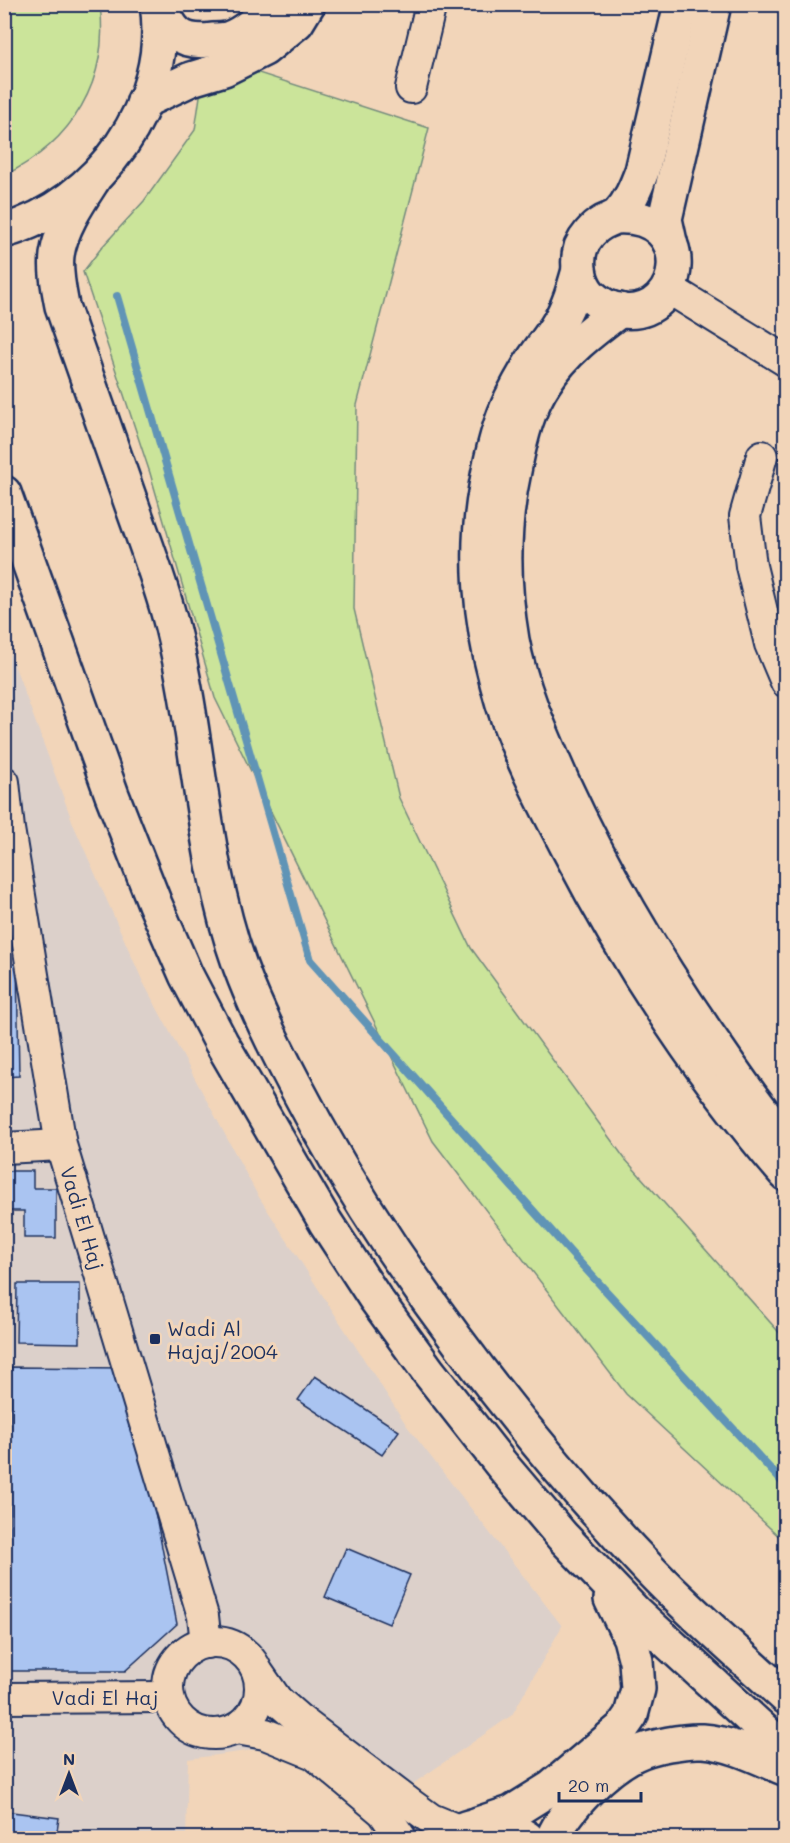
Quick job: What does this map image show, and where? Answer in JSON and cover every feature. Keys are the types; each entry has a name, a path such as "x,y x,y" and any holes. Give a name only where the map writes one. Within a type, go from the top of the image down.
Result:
{"main road":[{"path":"158,4 168,24 180,36 196,42 231,38 257,21 276,4"},
{"path":"158,4 158,35 150,86 126,137 93,180 68,222 57,255 57,280 62,306 154,568 171,625 185,685 208,843 220,898 239,964 260,1016 314,1121 360,1201 453,1336 517,1420 652,1572 786,1697"},
{"path":"144,101 191,79 224,69 264,49 297,22 308,4"},
{"path":"616,217 634,194 642,171 681,4"},
{"path":"670,242 660,229 647,220 632,216 616,217 601,223 589,233 581,247 578,262 580,278 587,292 599,303 613,310 629,312 645,308 658,300 668,288 674,273 675,257 665,219 714,4"},
{"path":"4,231 57,207 93,180"},
{"path":"579,270 565,313 528,367 510,402 496,440 485,488 480,538 482,586 486,635 497,684 514,735 542,800 646,987 726,1101 786,1174"},
{"path":"620,310 562,358 544,382 532,404 521,438 510,490 504,540 505,589 513,642 527,696 552,758 581,822 619,894 648,946 690,1009 732,1070 786,1140"},
{"path":"4,493 112,795 186,975 220,1042 326,1223 375,1298 428,1371 501,1464 562,1536 635,1612 786,1751"},
{"path":"461,1831 511,1813 543,1794 622,1728 631,1714 638,1689 636,1660 630,1638 601,1578"},
{"path":"553,1839 571,1810 593,1785 620,1763 637,1753 670,1744 703,1741 740,1749 786,1769"},
{"path":"461,1831 496,1825 513,1830 527,1839"}],"street":[{"path":"411,88 431,4"},
{"path":"668,288 786,360"},
{"path":"762,456 745,516 751,566 770,644 786,682"},
{"name":"Vadi El Haj","path":"4,782 7,829 61,1145 203,1617 206,1643"},
{"path":"4,1148 61,1145"},
{"path":"259,1674 261,1690 258,1705 249,1719 237,1729 223,1734 209,1734 194,1730 183,1722 174,1710 169,1697 168,1682 172,1668 192,1647 219,1642 232,1646 244,1652 277,1700 300,1720 431,1819 461,1831"},
{"name":"Vadi El Haj","path":"4,1698 169,1697"},
{"path":"237,1729 265,1734 314,1754 383,1812 401,1839"}],"shaded area":[{"path":"4,637 74,826 143,982 257,1194 407,1426 562,1626 512,1715 381,1806 275,1747 188,1759 186,1838 5,1838"}],"green space":[{"path":"5,4 100,5 102,33 99,59 92,83 67,127 50,145 5,175"},
{"path":"206,56 429,128 357,405 354,609 399,798 471,948 625,1159 785,1339 785,1542 626,1394 433,1141 215,698 150,473 83,272 102,247 144,201 195,130"}],"building":[{"path":"4,964 17,964 19,1076 4,1077"},
{"path":"4,1171 33,1171 33,1188 56,1188 56,1238 24,1238 24,1211 4,1211"},
{"path":"17,1284 80,1284 80,1343 16,1342"},
{"path":"11,1367 127,1368 177,1624 125,1671 9,1671"},
{"path":"315,1376 399,1431 382,1455 298,1400"},
{"path":"346,1548 410,1575 389,1624 325,1597"},
{"path":"4,1811 59,1818 56,1838 4,1838"}],"waterway":[{"path":"117,296 310,960 571,1253 786,1486"}],"place":[{"name":"Wadi Al Hajaj/2004","path":"155,1339"}]}
